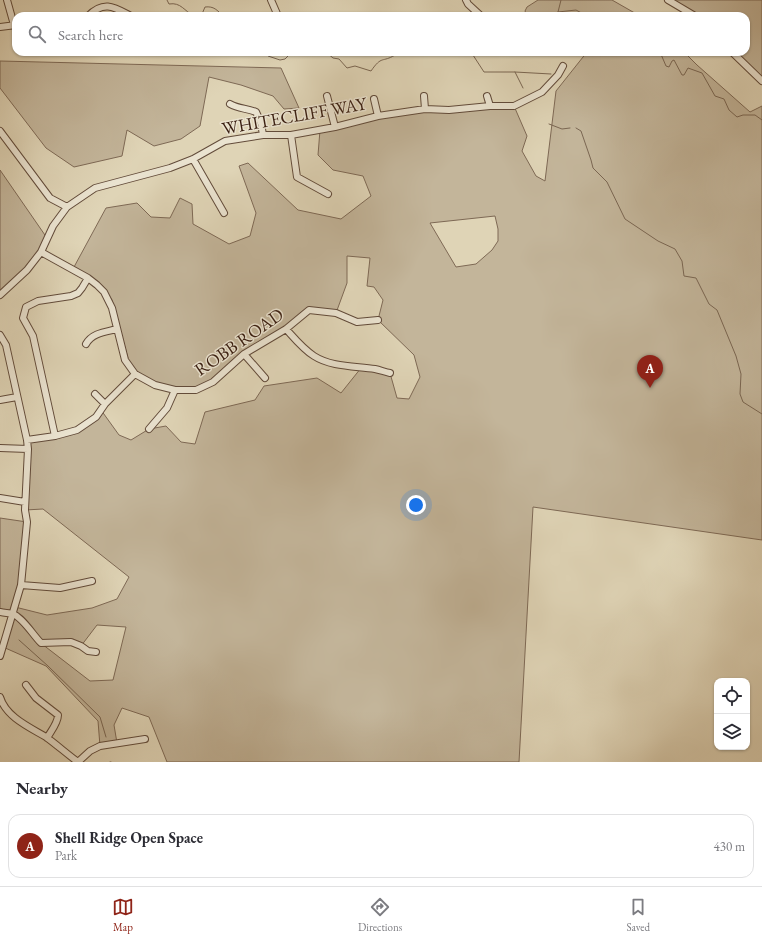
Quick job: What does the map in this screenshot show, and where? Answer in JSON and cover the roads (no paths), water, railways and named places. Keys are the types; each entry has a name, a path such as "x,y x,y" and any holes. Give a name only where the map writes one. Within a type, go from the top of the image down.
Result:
{"street":[{"path":"7,0 12,16"},
{"path":"271,0 276,12"},
{"path":"466,0 477,12"},
{"path":"668,0 688,12"},
{"path":"92,12 96,8 102,6 109,6 123,12"},
{"path":"0,26 12,25"},
{"path":"736,56 762,81"},
{"name":"WHITECLIFF WAY","path":"0,295 27,270 41,252 53,226 67,208 95,188 170,168 193,159 225,141 263,135 291,135 334,127 378,116 425,110 514,106 542,92 558,75 563,66"},
{"path":"327,96 334,127"},
{"path":"424,96 425,110"},
{"path":"487,96 490,106"},
{"path":"374,99 378,116"},
{"path":"230,104 238,109 248,109 256,112 261,123 263,135"},
{"path":"0,131 50,198 67,208"},
{"path":"291,135 297,177 328,194"},
{"path":"193,159 224,212"},
{"name":"ROBB ROAD","path":"41,252 88,278 104,292 112,308 125,360 135,374 155,385 175,390 196,390 213,382 244,354 286,329 309,310 336,313 357,322 378,320"},
{"path":"55,436 33,336 23,318 26,307 38,301 71,296 78,293 88,278"},
{"path":"86,344 89,339 95,335 117,329"},
{"path":"286,329 305,349 315,356 327,361 348,366 375,369 390,373"},
{"path":"0,335 18,397 28,450 25,502 27,522 21,585 0,656"},
{"path":"244,354 265,378"},
{"path":"27,440 55,436 78,430 96,417 105,404 135,374"},
{"path":"149,429 167,408 175,390"},
{"path":"95,394 105,404"},
{"path":"0,400 18,397"},
{"path":"0,448 28,450"},
{"path":"0,498 25,502"},
{"path":"21,585 60,588 92,581"},
{"path":"0,612 12,614 24,622 32,634 41,643 71,642 88,651 96,652"},
{"path":"26,685 36,698 58,715 58,718 47,738"},
{"path":"1,702 15,718 47,738 78,762 90,751 100,746 145,739"}],"waterway":[{"path":"167,0 169,4 177,4 188,12"},
{"path":"558,12 561,0"},
{"path":"203,12 205,7 211,7 218,12"},
{"path":"558,12 576,10 580,12"},
{"path":"268,56 280,60 285,59 288,56"},
{"path":"331,56 339,59 347,68 355,66 371,71 380,61 393,56"},
{"path":"474,56 484,72 551,74"},
{"path":"662,56 666,66 669,67 674,60 682,75 684,75 688,68 702,73 715,96 724,99 729,110 737,117 743,115 755,115 762,120"},
{"path":"515,72 523,88"},
{"path":"549,124 562,129 570,128"},
{"path":"576,128 581,131 593,168 607,182 625,219 658,241 675,249 682,261 684,276 696,278 709,304 717,310 736,356 741,374 740,394 743,402 762,414"},
{"path":"19,640 100,717 106,737"}],"place":[{"name":"Shell Ridge Open Space","path":"650,388"}]}
